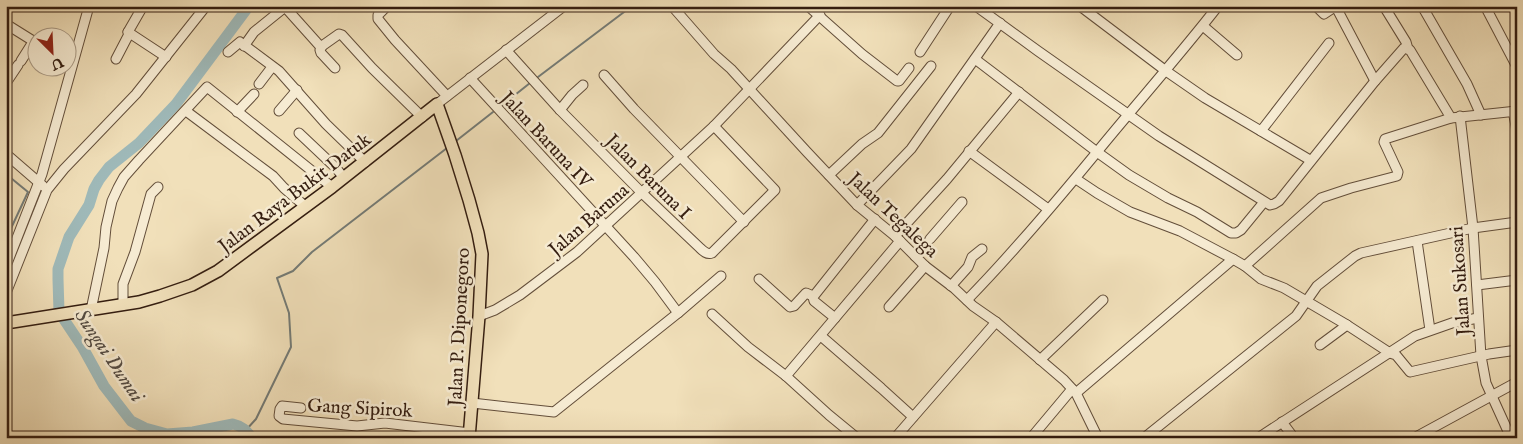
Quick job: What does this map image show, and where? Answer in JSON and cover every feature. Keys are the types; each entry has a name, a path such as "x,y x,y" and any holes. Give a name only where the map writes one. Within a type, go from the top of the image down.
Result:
{"main road":[{"name":"Jalan Raya Bukit Datuk","path":"6,322 122,305 160,296 203,280 224,267 332,188 437,104"},
{"name":"Jalan P. Diponegoro","path":"437,104 455,155 480,244 482,268 470,435"}],"street":[{"path":"78,40 89,6"},
{"path":"116,59 128,32 143,6"},
{"path":"6,293 47,190 64,169 127,106 206,6"},
{"path":"388,6 378,15 378,19 447,96"},
{"name":"Jalan Tegalega","path":"672,6 714,54 750,89 857,205 898,238 925,266 996,322 1074,391 1098,438"},
{"path":"808,6 862,54 897,81 909,68"},
{"path":"920,52 950,6"},
{"path":"976,6 1159,136 1264,202 1272,205 1279,201 1310,160 1402,49 1408,49"},
{"path":"1080,6 1205,98 1310,160"},
{"path":"967,300 1076,179 1218,6"},
{"path":"1316,6 1324,14 1333,8 1337,9 1375,80"},
{"path":"1422,6 1467,84 1481,115"},
{"path":"1485,6 1517,67"},
{"path":"244,46 254,32 285,7 315,41 322,46"},
{"name":"Jalan Raya Bukit Datuk","path":"437,104 558,8"},
{"path":"1385,8 1406,42 1408,49 1455,117"},
{"name":"Jalan Baruna","path":"479,316 501,307 570,258 714,126 820,15"},
{"path":"857,205 910,149 1000,23"},
{"path":"6,24 28,38"},
{"path":"1203,26 1237,56"},
{"path":"128,32 166,57"},
{"path":"335,68 320,50 322,46 339,34 342,34 372,68 422,117"},
{"path":"228,52 239,42 279,71 326,124 365,162"},
{"path":"1261,130 1329,43"},
{"name":"Jalan Baruna I","path":"506,50 560,110 642,193 707,254 712,253 775,190 714,126"},
{"path":"6,83 28,52"},
{"path":"975,59 1129,175 1231,233 1241,230 1264,202"},
{"path":"829,175 862,144 878,133 932,66"},
{"path":"259,84 272,67"},
{"path":"604,75 634,109 744,222"},
{"path":"6,266 42,174 67,78"},
{"name":"Jalan Baruna IV","path":"470,78 606,226 655,282 678,313"},
{"path":"560,110 572,95 583,86"},
{"path":"91,310 104,248 106,227 112,202 118,188 124,177 205,88 208,87 332,188"},
{"path":"279,111 297,90"},
{"path":"786,376 821,336 898,238 1019,92"},
{"path":"237,112 254,94"},
{"path":"186,111 273,176 306,207"},
{"path":"1245,266 1321,198 1397,176 1398,172 1384,142 1385,139 1455,117 1515,111 1517,131"},
{"name":"Jalan Sukosari","path":"1455,117 1473,228 1478,318 1484,376 1511,438"},
{"path":"299,133 344,178"},
{"path":"969,152 1048,209"},
{"path":"6,154 47,190"},
{"path":"42,174 47,190"},
{"path":"1076,179 1130,212 1180,232 1234,259 1261,278 1307,301 1396,355 1407,371 1412,373 1481,356 1517,350"},
{"path":"122,305 123,284 135,252 151,194 158,187"},
{"path":"915,256 962,202"},
{"path":"813,296 875,219"},
{"path":"1144,438 1296,316 1317,286 1354,256 1473,228 1517,222"},
{"path":"1417,242 1430,330"},
{"path":"951,286 968,266 972,257 982,249"},
{"path":"1031,438 1074,391 1234,259"},
{"path":"889,307 925,266"},
{"path":"472,403 554,412 678,313 721,276"},
{"path":"759,280 790,307 794,306 806,294 813,296"},
{"path":"1476,285 1517,280"},
{"path":"813,296 814,301 835,318"},
{"path":"1040,360 1103,300"},
{"path":"712,314 748,347 786,376 857,438"},
{"path":"1258,438 1415,336 1452,323 1478,318"},
{"path":"895,438 996,322"},
{"path":"1320,345 1347,325"},
{"path":"821,336 913,417"},
{"path":"1414,438 1517,382"},
{"name":"Gang Sipirok","path":"301,408 284,406 280,409 278,416 283,419 357,426 385,423 470,435"},
{"path":"1282,422 1294,438"}],"waterway":[{"name":"Sungai Dumai","path":"249,6 176,104 139,143 109,167 99,180 89,205 69,237 58,269 58,279 59,312 83,348 104,386 131,421 145,428 167,434 193,432 233,424 244,429 252,438"},
{"path":"538,77 632,6"},
{"path":"501,106 530,83"},
{"path":"456,141 493,112"},
{"path":"246,430 256,419 291,347 289,313 277,278 293,271 312,252 447,148"},
{"path":"6,174 28,192 6,239"}]}
